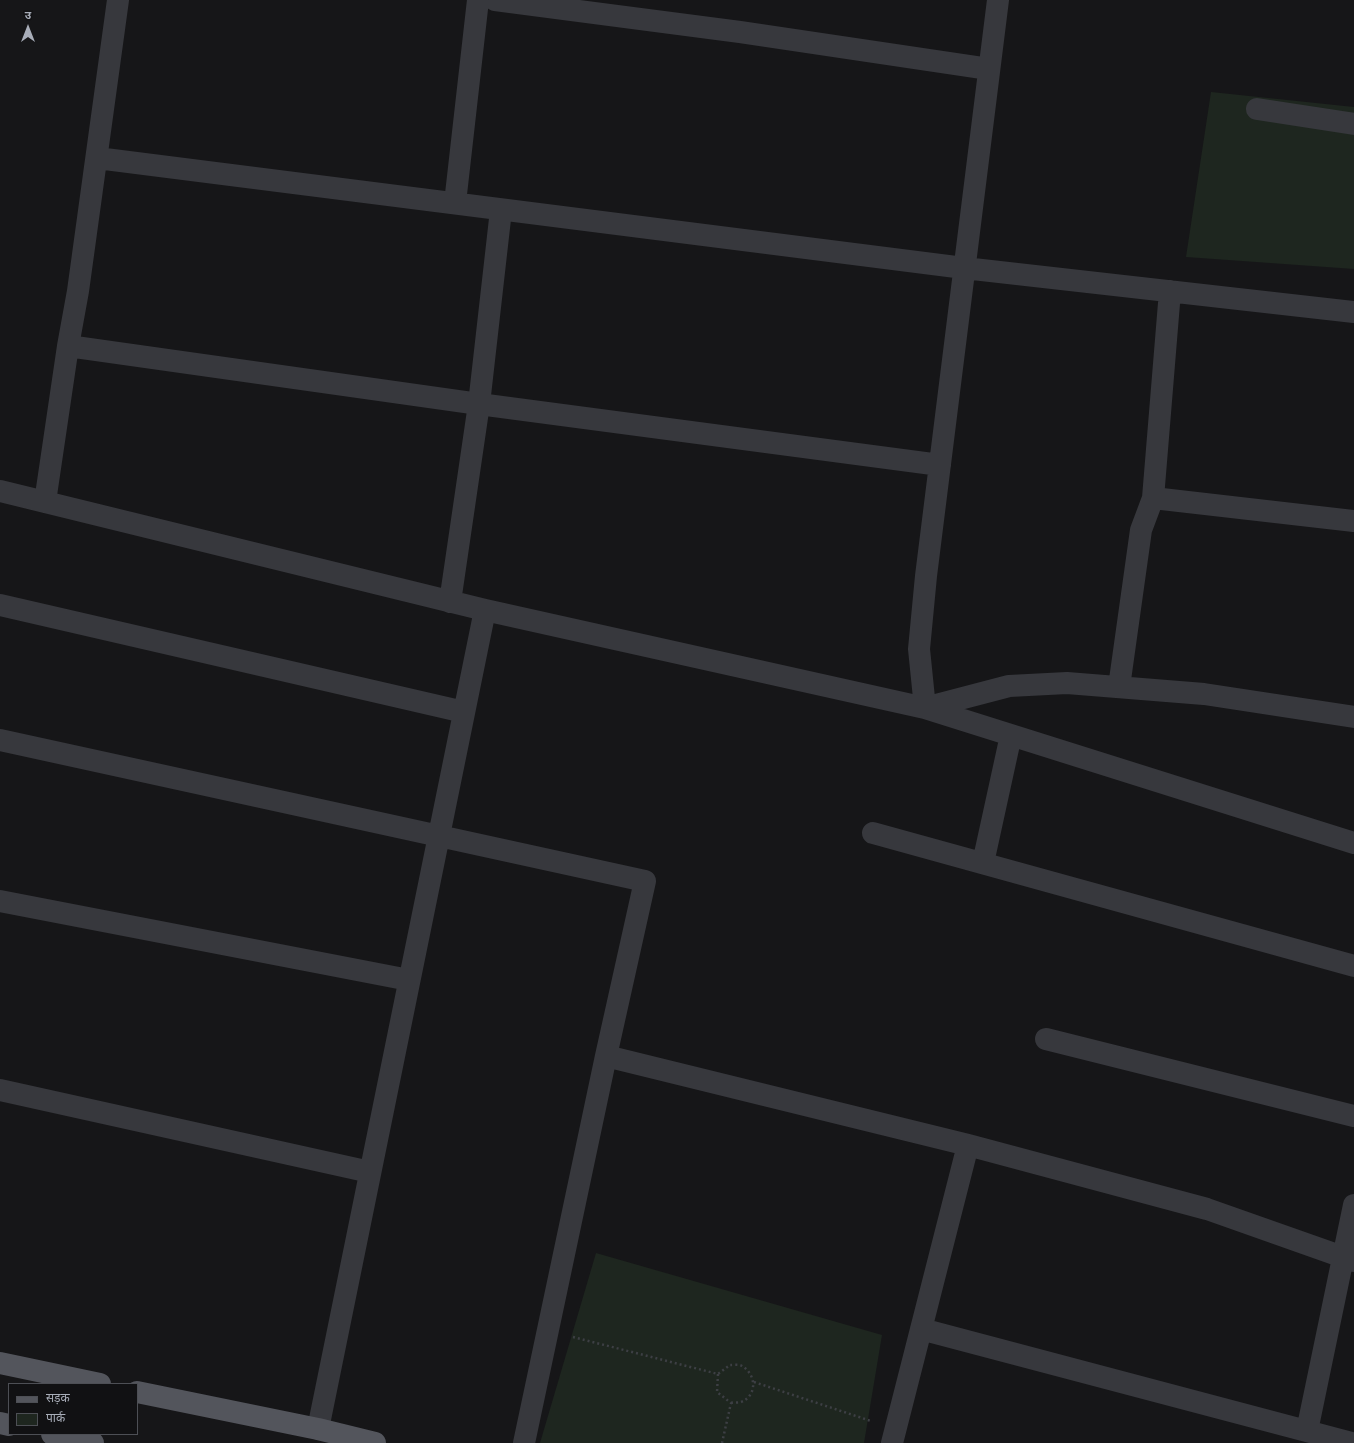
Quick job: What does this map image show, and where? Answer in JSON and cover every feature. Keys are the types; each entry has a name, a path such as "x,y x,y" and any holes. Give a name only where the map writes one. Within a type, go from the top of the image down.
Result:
{"main road":[{"path":"0,1363 95,1383"},
{"path":"138,1392 318,1429 374,1443"},
{"path":"57,1435 93,1443"}],"street":[{"path":"45,502 68,346 78,291 118,0"},
{"path":"455,203 478,0"},
{"path":"496,0 740,32 989,69"},
{"path":"925,708 919,649 926,576 998,0"},
{"path":"1257,109 1354,124"},
{"path":"97,158 964,268 1354,312"},
{"path":"450,602 479,404 502,210"},
{"path":"1119,688 1141,530 1153,498 1170,291"},
{"path":"68,346 479,404 940,465"},
{"path":"0,491 450,602 925,708 1354,843"},
{"path":"1153,498 1354,521"},
{"path":"0,605 464,712"},
{"path":"318,1429 485,610"},
{"path":"925,708 1009,686 1067,683 1204,694 1354,717"},
{"path":"983,863 1011,735"},
{"path":"0,740 438,837 645,881 606,1056 524,1443"},
{"path":"873,833 1354,966"},
{"path":"0,901 409,980"},
{"path":"1046,1039 1354,1116"},
{"path":"606,1056 968,1145 1207,1209 1349,1259"},
{"path":"0,1090 370,1172"},
{"path":"894,1436 968,1145"},
{"path":"1307,1431 1349,1259 1354,1205"},
{"path":"921,1329 1352,1443"}],"path":[{"path":"548,1330 718,1374"},
{"path":"730,1365 741,1365 752,1375 754,1382 750,1396 741,1402 731,1403 717,1392 718,1374 730,1365"},
{"path":"754,1382 894,1436"},
{"path":"722,1443 731,1403"}],"green space":[{"path":"1211,92 1354,107 1354,269 1186,257"},
{"path":"596,1253 882,1335 864,1443 540,1443"}]}
